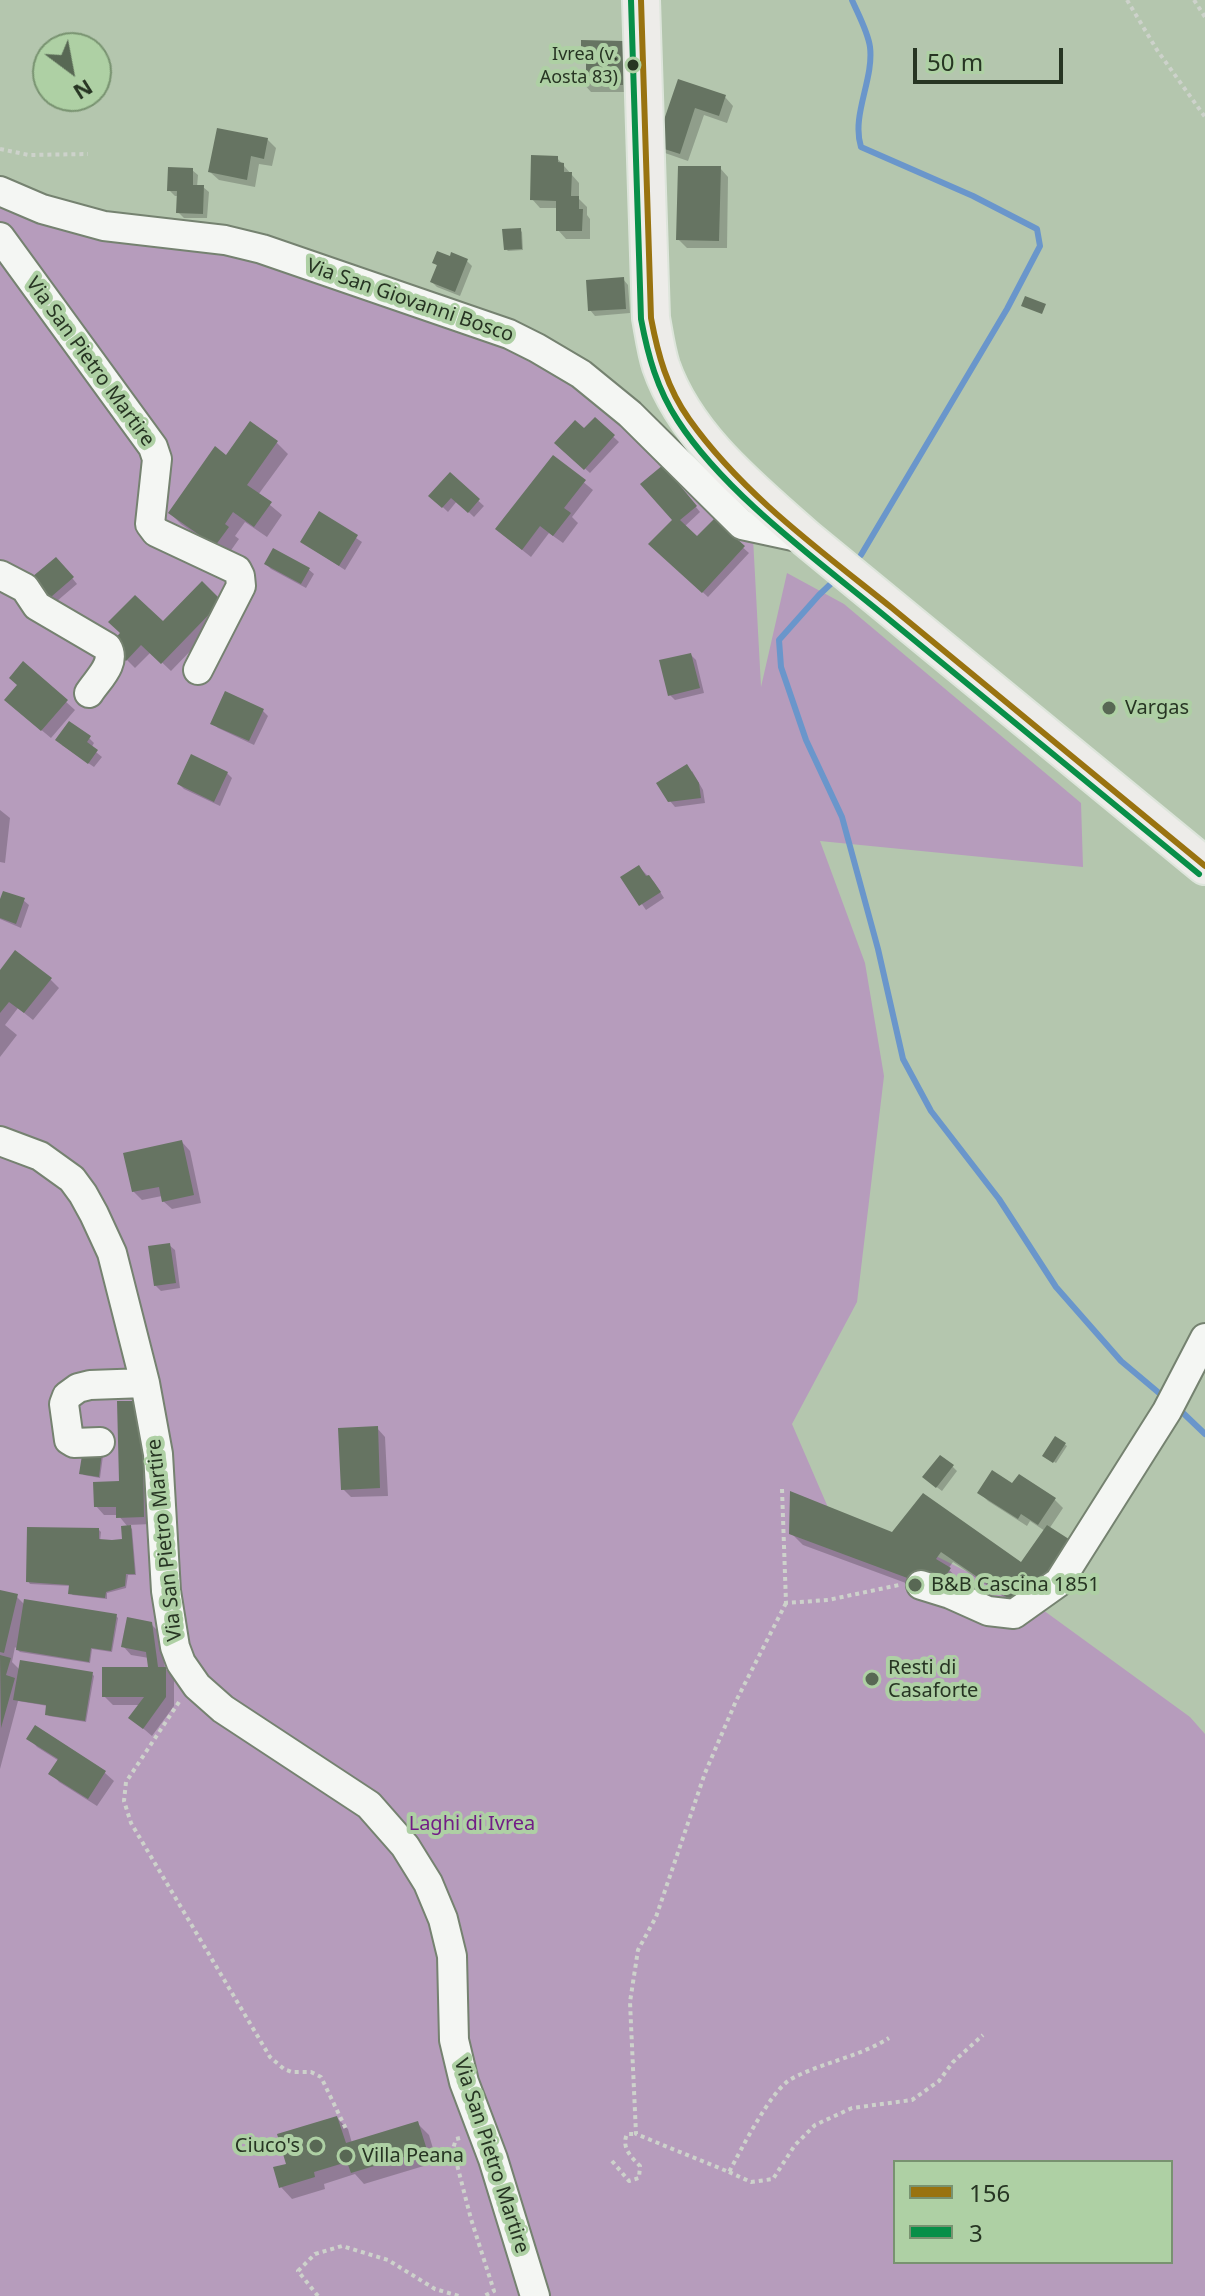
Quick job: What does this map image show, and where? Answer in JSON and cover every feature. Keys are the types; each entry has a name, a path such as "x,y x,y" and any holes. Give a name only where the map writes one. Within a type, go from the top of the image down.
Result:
{"main road":[{"path":"641,0 653,332 659,357 676,396 712,448 744,482 807,539 1205,866"}],"street":[{"name":"Via San Giovanni Bosco","path":"0,191 42,209 104,226 225,240 262,249 509,334 581,374 630,414 742,525 807,539"},
{"name":"Via San Pietro Martire","path":"0,237 153,447 157,459 150,524 156,532 237,570 240,576 241,586 198,670"},
{"path":"0,575 25,588 37,606 107,647 111,654 110,661 89,693"},
{"name":"Via San Pietro Martire","path":"0,1141 23,1148 52,1163 72,1179 83,1194 112,1253 145,1383 158,1454 166,1591 173,1638 181,1663 197,1686 223,1709 369,1805 405,1846 428,1883 443,1919 452,1956 454,2040 464,2082 493,2159 535,2296"},
{"path":"921,1585 988,1611 1014,1614 1059,1582 1167,1411 1205,1338"},
{"path":"100,1442 74,1443 69,1440 64,1404 67,1396 78,1388 90,1385 145,1383"}],"path":[{"path":"1127,0 1157,50 1205,117"},
{"path":"1194,0 1205,17"},
{"path":"0,149 29,155 88,154"},
{"path":"636,2134 630,2002 638,1950 656,1917 705,1773 736,1701 786,1603 782,1489"},
{"path":"786,1603 828,1600 908,1583 921,1585"},
{"path":"193,1680 126,1782 124,1801 131,1823 270,2057 284,2069 311,2072 321,2077 346,2129"},
{"path":"612,2161 629,2181 639,2178 640,2166 628,2154 624,2140 627,2134 636,2134 751,2182 773,2179 795,2145 815,2125 852,2108 912,2100 939,2081 953,2062 983,2035"},
{"path":"729,2172 750,2133 788,2080 871,2049 889,2038"},
{"path":"456,2139 453,2149 467,2205 494,2291 484,2296"},
{"path":"318,2296 298,2271 315,2254 342,2246 388,2260 435,2289 459,2296"}],"green space":[{"name":"Laghi di Ivrea","path":"0,192 527,332 753,538 761,687 787,573 844,604 1081,803 1083,867 820,841 865,963 884,1076 857,1302 792,1424 833,1519 928,1552 1043,1610 1190,1717 1205,1734 1205,2296 0,2296"}],"building":[{"path":"581,40 624,41 623,85 581,84 581,75 586,75 586,53 581,52"},
{"path":"678,79 726,95 719,116 695,108 680,154 655,146"},
{"path":"217,128 268,138 264,159 251,156 247,180 208,172"},
{"path":"531,155 558,156 558,162 564,163 564,172 572,172 571,196 579,196 579,209 583,209 582,231 556,231 556,201 530,200"},
{"path":"678,166 721,166 719,241 676,240"},
{"path":"168,167 193,168 193,185 204,185 203,214 176,213 177,191 167,191"},
{"path":"521,228 522,249 504,250 502,229"},
{"path":"437,251 450,256 451,252 468,259 455,292 430,282 437,265 432,263"},
{"path":"624,277 626,309 588,311 586,280"},
{"path":"1025,296 1046,304 1042,314 1021,306"},
{"path":"595,417 615,435 584,470 554,443 575,420 584,428"},
{"path":"250,421 278,441 247,485 272,502 254,527 233,512 225,524 229,527 215,546 168,513 215,446 226,455"},
{"path":"553,455 586,480 564,508 571,513 553,536 540,526 522,550 495,529"},
{"path":"663,465 697,506 680,520 697,536 714,519 745,546 702,593 648,544 672,520 640,484"},
{"path":"450,472 480,499 468,513 451,498 442,508 428,496"},
{"path":"319,511 358,535 339,566 300,542"},
{"path":"273,548 310,568 301,584 264,564"},
{"path":"56,557 74,577 44,603 26,582"},
{"path":"202,581 222,601 161,664 141,645 126,661 109,645 120,633 108,622 135,595 163,621"},
{"path":"691,653 700,688 668,696 659,660"},
{"path":"23,661 68,700 41,731 4,700 17,685 9,678"},
{"path":"225,691 264,709 249,741 210,724"},
{"path":"69,721 91,736 87,742 98,750 88,764 55,740"},
{"path":"191,754 228,772 214,802 177,784"},
{"path":"687,764 699,783 701,798 668,802 656,783"},
{"path":"639,865 661,892 639,906 620,877"},
{"path":"3,891 25,898 16,924 0,918"},
{"path":"15,950 52,978 24,1013 9,1002 0,1013 0,970"},
{"path":"182,1140 194,1195 162,1202 159,1187 132,1192 123,1153"},
{"path":"170,1243 176,1283 154,1286 148,1246"},
{"path":"117,1401 142,1401 144,1517 116,1518 116,1507 94,1507 93,1482 119,1481"},
{"path":"378,1426 380,1488 341,1490 338,1428"},
{"path":"1055,1436 1066,1443 1053,1463 1042,1456"},
{"path":"83,1449 102,1452 99,1477 79,1474"},
{"path":"940,1455 954,1465 936,1488 922,1477"},
{"path":"992,1470 1012,1483 1019,1474 1056,1498 1038,1525 1021,1514 1018,1519 977,1493"},
{"path":"790,1491 892,1532 923,1493 1021,1562 1047,1525 1075,1543 1018,1605 941,1552 936,1559 951,1568 937,1589 789,1534"},
{"path":"131,1525 135,1574 126,1574 125,1586 106,1592 105,1598 68,1594 69,1585 26,1582 27,1527 99,1528 99,1539 112,1540 122,1539 121,1526"},
{"path":"0,1590 18,1594 4,1653 0,1652"},
{"path":"24,1599 117,1614 111,1651 91,1648 89,1662 16,1650"},
{"path":"127,1617 152,1622 158,1667 166,1667 166,1697 143,1729 128,1718 144,1697 102,1697 102,1667 148,1667 146,1652 121,1647"},
{"path":"0,1655 11,1658 6,1675 15,1678 1,1728"},
{"path":"20,1660 93,1672 85,1721 45,1715 46,1705 13,1700"},
{"path":"35,1725 106,1771 88,1799 48,1774 58,1759 26,1739"},
{"name":"Villa Peana","path":"337,2116 346,2143 418,2121 427,2150 351,2173 347,2162 314,2172 315,2177 279,2188 273,2167 286,2164 277,2134"}],"waterway":[{"path":"852,0 870,47 869,72 859,123 861,147 973,196 1037,229 1040,246 1007,309 861,555"},
{"path":"838,577 779,640 781,667 806,740 842,817 878,949 903,1059 931,1111 999,1199 1056,1287 1121,1361 1165,1398"},
{"path":"1182,1412 1205,1434"}],"transit line":[{"name":"3","path":"631,0 641,319 654,372 678,421 720,473 799,547 1199,874"},
{"name":"156","path":"641,0 651,318 664,371 681,407 733,472 784,520 1205,866"}],"place":[{"name":"Ivrea (v. Aosta 83)","path":"633,65"},
{"name":"Vargas","path":"1109,708"},
{"name":"B&B Cascina 1851","path":"915,1585"},
{"name":"Resti di Casaforte","path":"872,1679"},
{"name":"Ciuco's","path":"316,2146"},
{"name":"Villa Peana","path":"346,2156"}]}
